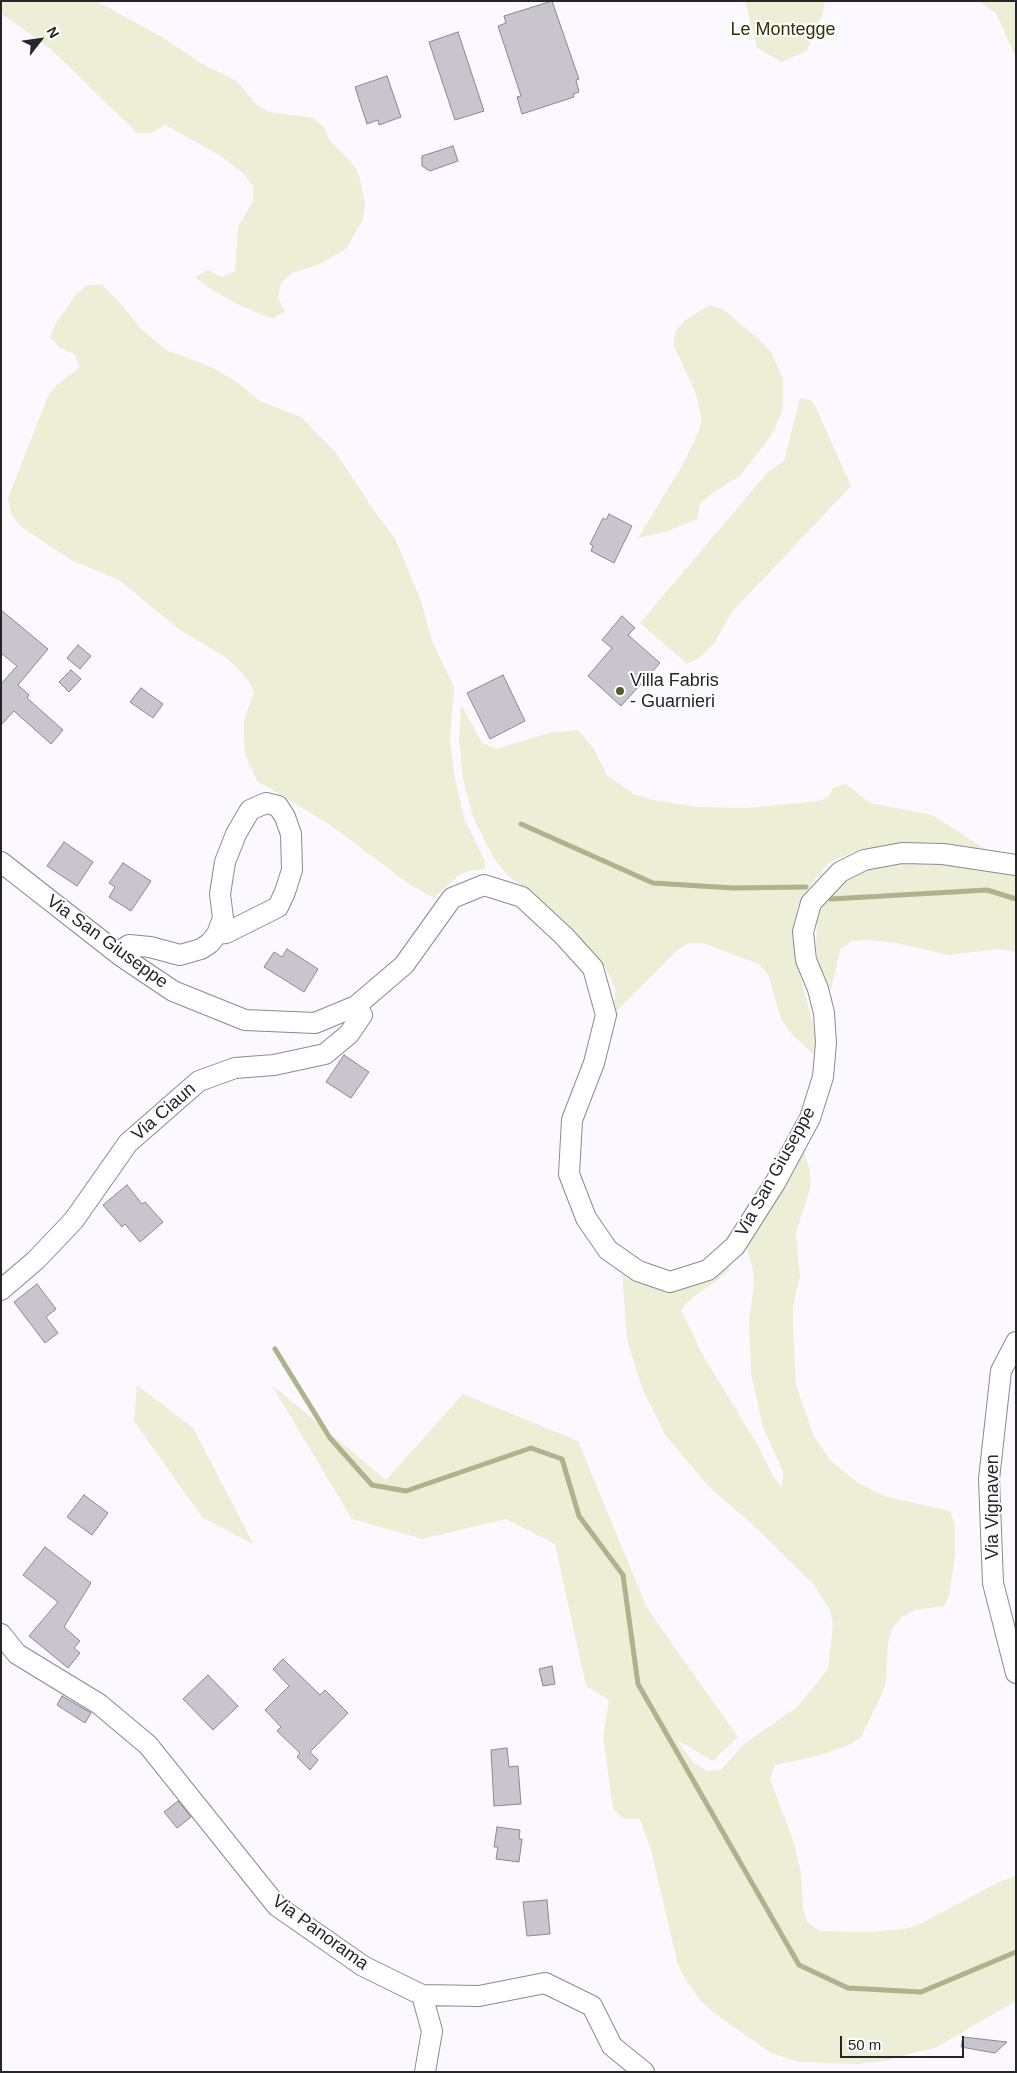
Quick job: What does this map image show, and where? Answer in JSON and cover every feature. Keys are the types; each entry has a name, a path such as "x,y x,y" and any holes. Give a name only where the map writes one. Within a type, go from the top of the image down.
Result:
{"street":[{"path":"117,953 129,945 150,947 180,955 201,948 217,934 223,918 220,894 225,862 236,834 250,810 266,803 278,806 285,817 291,834 292,870 278,907 226,933 217,934"},
{"name":"Via San Giuseppe","path":"1,862 117,953 173,991 245,1020 316,1023 356,1006 404,965 452,898 484,885 522,897 564,936 593,968 606,1015 594,1063 572,1120 569,1174 586,1218 608,1250 638,1271 670,1282 708,1270 735,1246 774,1183 810,1118 822,1077 826,1043 824,1013 818,989 806,960 803,932 811,903 840,872 864,860 902,853 943,854 1016,865"},
{"name":"Via Ciaun","path":"1,1290 36,1260 74,1220 128,1143 199,1081 235,1068 274,1065 325,1054 348,1034 362,1015 356,1006"},
{"name":"Via Vignaven","path":"1016,1342 1001,1371 989,1479 993,1583 1016,1673"},
{"name":"Via Panorama","path":"1,1634 17,1654 98,1704 148,1745 277,1906 363,1966 422,1995 479,1996 545,1983 592,2006 612,2046 644,2072"},
{"path":"422,1995 432,2031 425,2072"}],"green space":[{"path":"1,1 96,1 160,36 206,66 237,81 256,104 269,112 313,118 324,127 330,141 351,162 359,174 365,204 363,219 346,249 320,264 292,273 281,283 278,298 285,311 273,319 241,306 211,289 195,277 208,270 221,277 235,271 238,227 253,201 253,186 244,174 221,156 165,125 152,133 137,133 52,50 1,13"},
{"name":"Le Montegge","path":"745,1 825,1 822,15 807,51 782,62 757,48"},
{"path":"978,1 1013,1 1016,12 1016,58 996,13"},
{"path":"87,285 102,285 123,306 141,329 166,350 211,367 237,382 260,401 301,417 336,453 377,515 395,538 420,598 432,641 454,687 450,740 455,780 465,820 485,861 485,869 467,871 459,875 434,898 409,884 329,824 257,781 245,754 244,739 244,720 254,692 247,679 237,668 227,658 180,630 119,580 73,561 19,525 11,513 8,498 48,396 57,385 80,367 74,354 60,348 50,337 56,323 76,295"},
{"path":"710,305 724,310 761,341 771,352 783,379 783,409 771,436 741,475 711,494 700,504 697,519 668,531 638,538 682,466 700,428 701,417 696,394 674,346 675,332 685,320"},
{"path":"800,398 811,400 816,408 851,486 731,613 715,642 699,658 687,664 640,623 768,472 784,461"},
{"path":"461,704 482,743 496,749 549,733 578,730 593,748 607,775 633,794 653,800 698,807 747,808 819,801 829,796 833,788 846,784 870,803 932,815 987,850 934,842 861,849 828,863 814,880 797,910 793,939 797,964 817,1039 820,1068 813,1054 789,1031 781,1018 768,975 759,964 703,943 689,943 676,951 610,1018 615,988 605,967 560,918 529,890 509,877 493,857 473,817 463,779 459,740"},
{"path":"906,860 1016,869 1016,952 999,949 949,955 896,943 867,940 852,941 840,950 831,990 819,968 816,947 817,922 824,900 858,869"},
{"path":"801,1142 810,1171 811,1185 796,1233 800,1277 793,1306 793,1321 796,1385 814,1437 831,1461 858,1483 884,1496 950,1511 955,1524 955,1555 949,1596 944,1606 915,1610 902,1617 892,1629 888,1643 886,1678 883,1692 861,1737 849,1745 821,1755 775,1765 770,1779 793,1840 801,1873 803,1908 807,1922 820,1931 869,1932 904,1929 918,1925 999,1882 1016,1876 1016,2001 933,2049 919,2051 886,2061 856,2064 799,2062 771,2053 714,2013 699,1999 683,1975 677,1961 651,1850 640,1819 624,1819 613,1809 603,1736 609,1700 586,1686 555,1544 506,1519 422,1539 352,1519 271,1384 386,1480 463,1394 578,1441 647,1608 738,1737 713,1761 677,1740 694,1763 707,1771 721,1770 744,1744 797,1707 828,1669 833,1624 830,1610 814,1585 750,1522 709,1487 666,1436 642,1388 627,1339 621,1257 661,1279 725,1255 730,1269 691,1299 681,1310 705,1359 756,1442 773,1476 782,1487 783,1472 763,1427 751,1374 749,1320 754,1285 753,1270 743,1233"},
{"path":"137,1385 193,1428 254,1545 202,1517 134,1421"}],"building":[{"path":"552,1 579,79 576,80 579,92 573,94 574,97 522,114 517,97 521,96 498,26 506,23 504,16"},
{"path":"458,32 484,111 455,120 429,42"},
{"path":"387,76 401,117 379,125 378,120 367,124 355,87"},
{"path":"453,146 458,161 430,171 422,166 422,156"},
{"path":"609,514 632,526 614,563 591,551 593,546 590,544 603,518 606,520"},
{"path":"1,610 48,649 18,685 29,695 27,698 63,730 51,744 14,711 1,725 1,684 17,666 1,653"},
{"name":"Villa Fabris - Guarnieri","path":"622,616 635,628 628,635 660,663 621,706 588,676 612,648 602,640"},
{"path":"78,645 91,656 80,669 67,658"},
{"path":"71,670 81,679 69,692 59,682"},
{"path":"503,675 525,721 490,739 467,693"},
{"path":"141,688 163,704 153,718 130,702"},
{"path":"64,842 93,862 77,886 47,866"},
{"path":"123,863 151,881 131,911 109,897 115,887 109,883"},
{"path":"287,949 318,969 304,992 264,967 274,952 282,957"},
{"path":"344,1055 369,1072 351,1098 326,1082"},
{"path":"127,1185 142,1204 145,1202 163,1222 140,1242 125,1224 122,1227 103,1205"},
{"path":"37,1284 56,1309 46,1317 58,1333 45,1343 14,1302"},
{"path":"84,1495 108,1513 92,1535 67,1517"},
{"path":"45,1547 91,1583 64,1627 80,1641 74,1648 80,1653 68,1668 29,1636 58,1602 23,1575"},
{"path":"283,1659 320,1695 325,1690 348,1713 310,1752 318,1760 310,1770 297,1757 300,1753 277,1731 281,1727 265,1710 289,1686 273,1669"},
{"path":"552,1666 555,1684 543,1686 539,1669"},
{"path":"208,1675 238,1706 213,1730 183,1699"},
{"path":"62,1696 91,1713 85,1723 57,1705"},
{"path":"507,1748 509,1767 518,1766 521,1804 494,1806 491,1750"},
{"path":"178,1801 191,1817 177,1828 164,1812"},
{"path":"497,1827 520,1830 519,1839 522,1839 519,1862 496,1859 498,1847 494,1847"},
{"path":"547,1900 550,1934 527,1936 523,1902"},
{"path":"963,2037 1007,2042 995,2053 961,2047"}],"waterway":[{"path":"521,824 653,883 733,888 806,887"},
{"path":"831,899 987,890 1016,899"},
{"path":"275,1349 330,1438 372,1485 406,1491 531,1448 562,1459 579,1516 623,1575 638,1684 799,1965 848,1988 921,1992 1016,1952"}],"place":[{"name":"Villa Fabris - Guarnieri","path":"620,691"}]}
